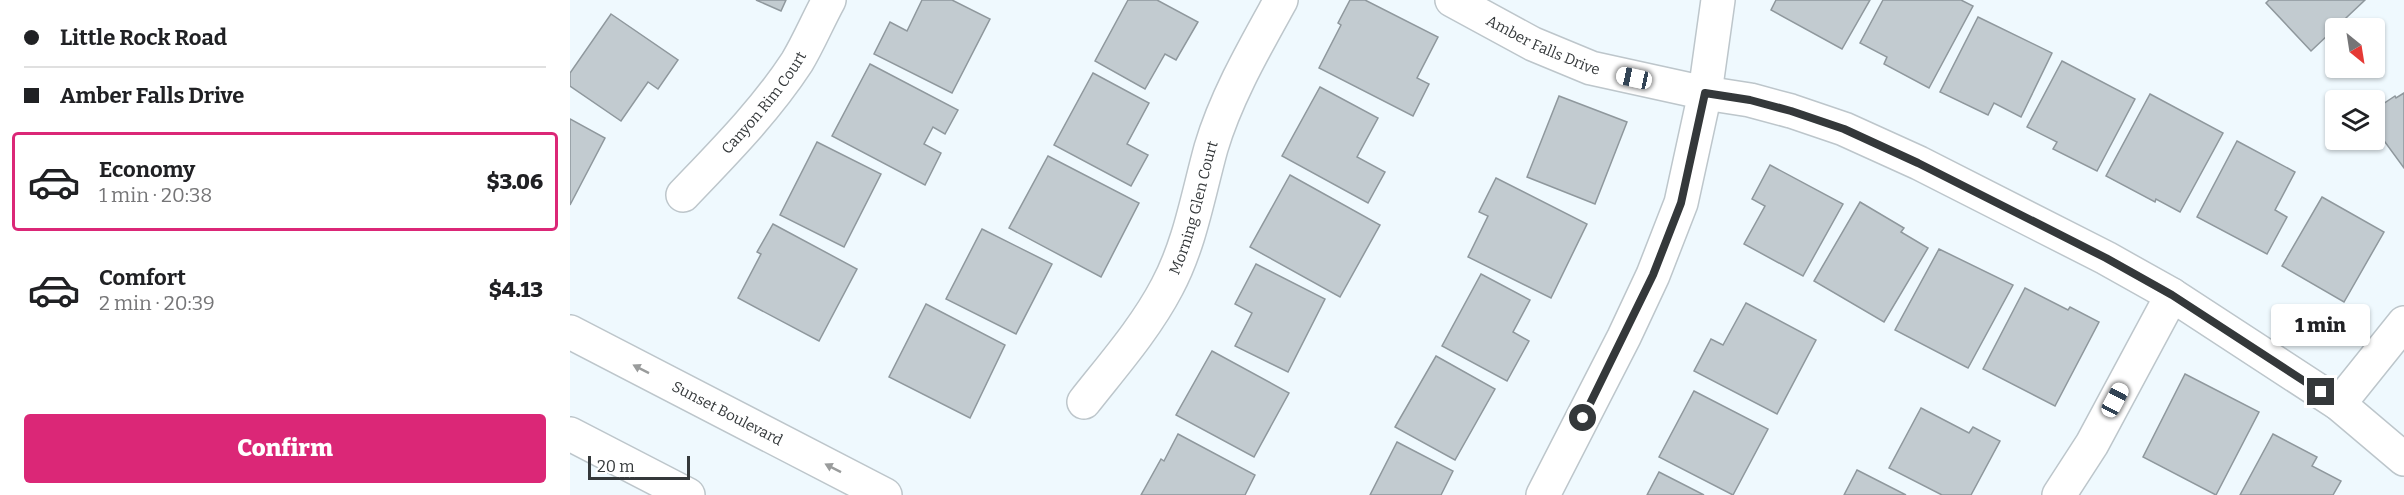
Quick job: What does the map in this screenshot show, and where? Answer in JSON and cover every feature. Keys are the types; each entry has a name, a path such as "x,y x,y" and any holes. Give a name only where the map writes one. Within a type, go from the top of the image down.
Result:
{"street":[{"name":"Canyon Rim Court","path":"683,195 753,121 774,93 797,61 829,0"},
{"name":"Morning Glen Court","path":"1084,402 1143,326 1167,287 1184,248 1211,147 1223,116 1281,0"},
{"name":"Amber Falls Drive","path":"1452,0 1533,44 1591,68 1705,93 1750,100 1791,111 1844,129 1929,168 2106,258 2172,295 2339,404 2404,459"},
{"path":"1543,495 1624,337 1660,257 1681,203 1705,93 1718,0"},
{"path":"2060,495 2092,444 2172,295"},
{"path":"2339,404 2404,324"},
{"name":"Sunset Boulevard","path":"570,332 885,495"},
{"path":"570,434 678,493"}],"building":[{"path":"756,0 786,0 781,11"},
{"path":"922,0 952,0 990,19 952,93 874,54 890,22 907,31"},
{"path":"1128,0 1157,0 1198,22 1176,60 1165,54 1145,89 1095,61"},
{"path":"1350,0 1365,0 1438,37 1417,78 1429,84 1413,116 1319,68 1341,25 1338,23"},
{"path":"1776,0 1870,0 1842,49 1771,10"},
{"path":"1883,0 1961,0 1973,6 1929,88 1884,64 1887,57 1860,43"},
{"path":"2269,0 2365,0 2346,18 2325,18 2325,38 2311,51 2266,3"},
{"path":"611,14 678,60 658,89 648,82 621,121 570,86 570,73"},
{"path":"1978,17 2052,53 2021,117 1994,103 1988,115 1940,92"},
{"path":"2062,61 2135,99 2097,171 2053,149 2057,142 2027,127"},
{"path":"870,64 958,110 945,134 933,127 924,144 941,153 925,185 832,136"},
{"path":"1093,73 1149,103 1127,144 1148,155 1131,186 1054,145"},
{"path":"1320,87 1378,118 1357,157 1385,172 1368,203 1282,156"},
{"path":"2404,93 2404,168 2385,142 2385,103 2395,96 2396,98"},
{"path":"2150,94 2223,133 2180,212 2156,199 2155,202 2106,176"},
{"path":"1559,96 1627,122 1595,204 1527,177"},
{"path":"570,119 605,138 570,205"},
{"path":"2237,141 2295,172 2275,210 2287,217 2267,254 2197,217"},
{"path":"817,142 881,174 844,247 780,215"},
{"path":"1048,156 1139,203 1101,277 1009,228"},
{"path":"1770,165 1843,204 1803,276 1744,244 1765,206 1752,199"},
{"path":"1290,175 1380,225 1340,297 1250,247"},
{"path":"1496,178 1587,224 1551,298 1468,257 1488,216 1479,212"},
{"path":"2322,197 2384,232 2344,302 2282,266"},
{"path":"1860,202 1904,228 1901,232 1928,248 1884,322 1814,281"},
{"path":"773,224 857,269 819,341 738,298 761,254 757,252"},
{"path":"982,229 1052,264 1016,334 946,299"},
{"path":"1939,249 2013,285 1968,368 1895,330"},
{"path":"1256,264 1325,299 1288,372 1235,346 1252,313 1235,304"},
{"path":"1481,274 1530,300 1513,332 1529,341 1507,381 1442,346"},
{"path":"2025,288 2068,310 2070,307 2099,322 2055,406 1983,369"},
{"path":"1746,303 1816,340 1777,414 1694,371 1711,339 1723,345"},
{"path":"926,304 1005,345 970,418 889,377"},
{"path":"1212,351 1289,393 1254,457 1176,415"},
{"path":"1436,356 1495,389 1455,460 1395,427"},
{"path":"2185,374 2259,412 2216,495 2143,457"},
{"path":"1694,391 1768,429 1733,495 1659,457"},
{"path":"1921,408 1969,433 1973,427 2000,441 1971,495 1942,495 1889,468"},
{"path":"1178,434 1255,475 1245,495 1141,495 1161,459 1164,461"},
{"path":"2273,434 2317,457 2312,466 2341,481 2333,495 2240,495"},
{"path":"1397,442 1453,471 1441,495 1370,495"},
{"path":"1857,470 1906,495 1844,495"},
{"path":"1659,472 1704,495 1647,495"}],"route":[{"path":"1583,418 1653,275 1681,203 1705,93 1750,100 1791,111 1844,129 1918,163 2106,258 2172,295 2321,392"}]}
